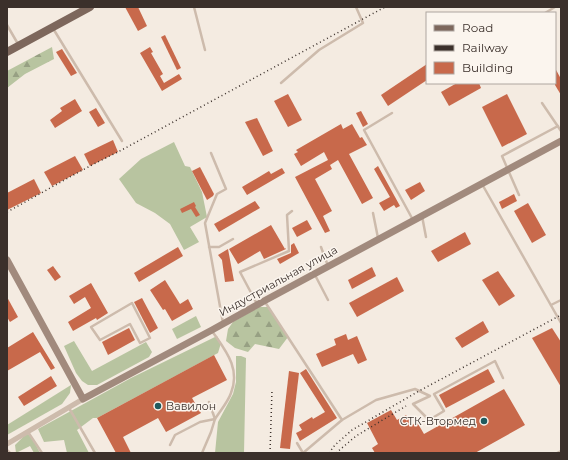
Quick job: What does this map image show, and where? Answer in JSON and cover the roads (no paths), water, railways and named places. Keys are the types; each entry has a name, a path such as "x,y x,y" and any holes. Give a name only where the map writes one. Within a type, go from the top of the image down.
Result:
{"main road":[{"path":"7,52 90,7"},
{"name":"Индустриальная улица","path":"83,399 561,141"},
{"path":"7,260 83,399"}],"street":[{"name":"Индустриальная улица","path":"7,444 83,399"}],"lane":[{"path":"194,7 205,50"},
{"path":"281,83 318,50 363,23 356,7"},
{"path":"547,12 556,7"},
{"path":"7,24 19,46"},
{"path":"52,27 122,142"},
{"path":"542,103 561,131"},
{"path":"392,113 364,130 413,221"},
{"path":"519,195 502,156 558,126"},
{"path":"211,153 226,189 217,194 205,223 223,324"},
{"path":"482,184 561,322"},
{"path":"292,211 287,215 289,251 240,272 342,420"},
{"path":"373,213 379,239"},
{"path":"422,216 426,237"},
{"path":"209,247 219,247 233,239"},
{"path":"321,247 328,266"},
{"path":"314,274 328,300"},
{"path":"551,305 561,300"},
{"path":"132,303 150,338 140,343 130,324 100,340 91,327 132,303"},
{"path":"202,453 215,420 231,393 235,378 230,359 212,330"},
{"path":"297,443 303,453 342,420 376,400 415,389 430,396 413,404 429,420 444,411 434,394 495,360 503,378"},
{"path":"209,402 215,420"},
{"path":"69,408 95,453"},
{"path":"170,445 175,435 200,422 215,420"},
{"path":"28,432 42,453"},
{"path":"7,450 10,453"},
{"path":"557,453 561,451"}],"railway":[{"path":"7,212 385,7"},
{"path":"329,453 335,445 352,430 419,391 561,315"},
{"path":"270,453 272,390"},
{"path":"336,453 356,436 406,406"}],"place":[{"name":"Вавилон","path":"158,406"},
{"name":"СТК-Втормед","path":"484,421"}]}
